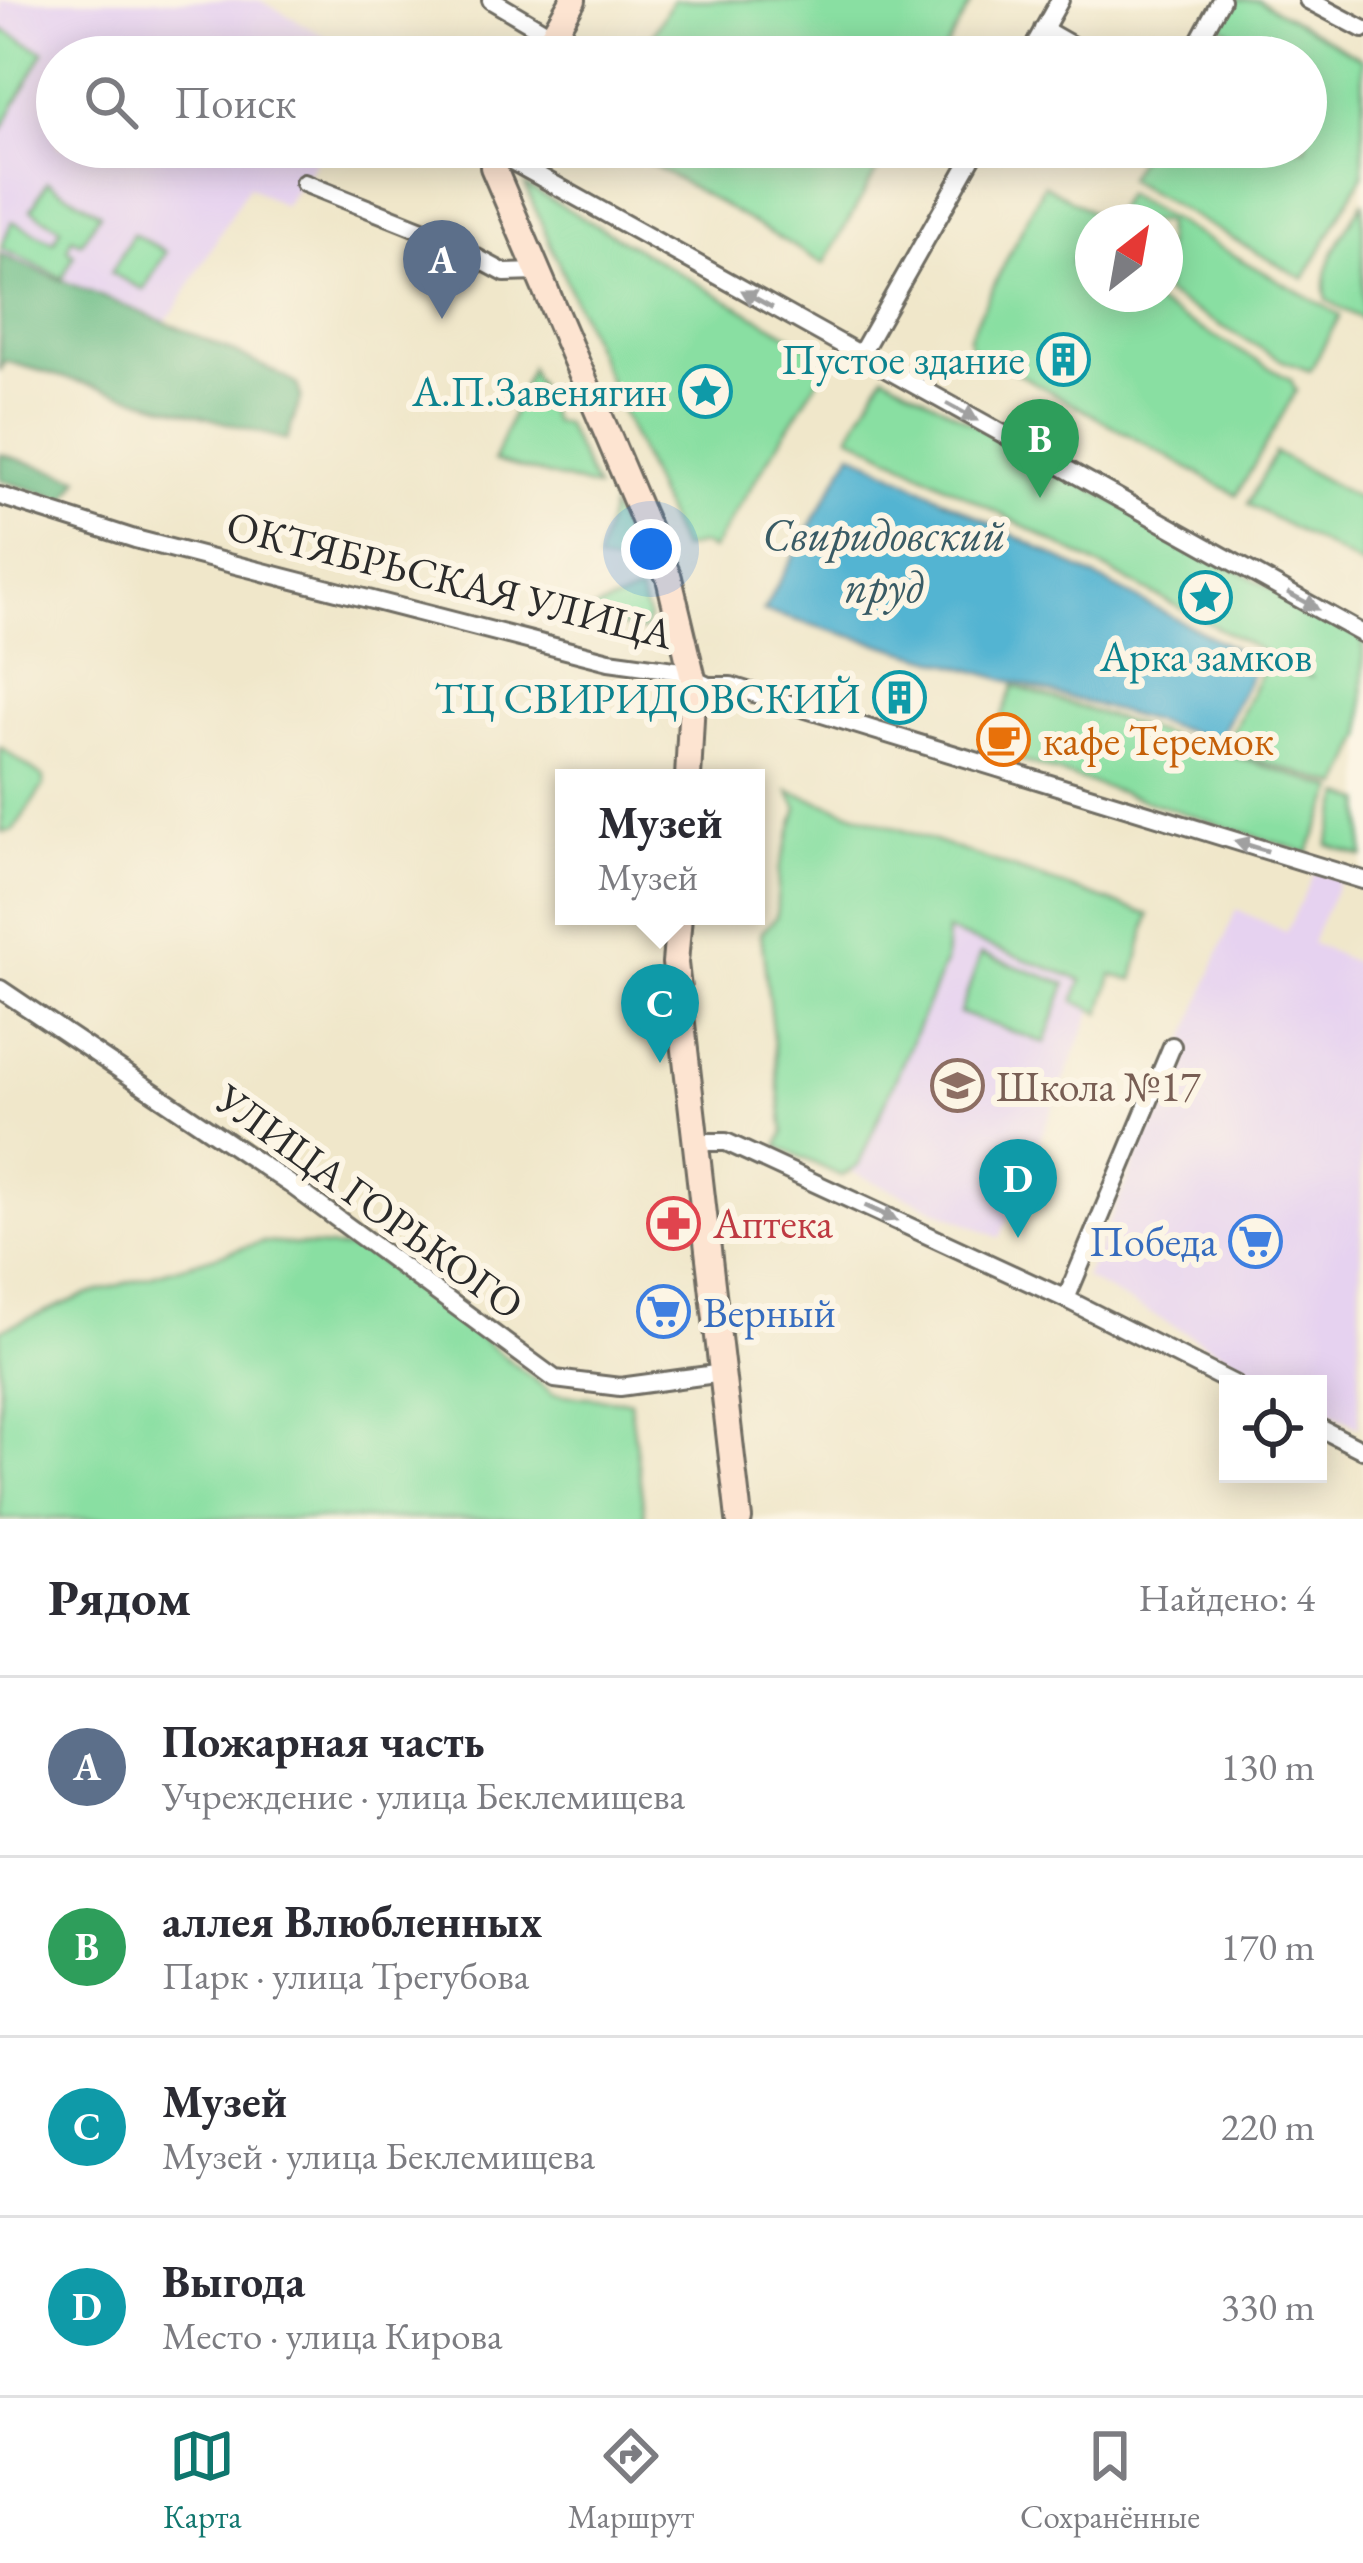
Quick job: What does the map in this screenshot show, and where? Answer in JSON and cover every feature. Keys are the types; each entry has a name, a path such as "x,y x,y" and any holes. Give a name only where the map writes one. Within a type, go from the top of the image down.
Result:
{"main road":[{"path":"552,36 573,0"},
{"path":"493,168 669,578 693,679 688,769"},
{"path":"678,925 675,963 739,1519"}],"street":[{"path":"491,0 533,36"},
{"path":"1039,36 1060,0"},
{"path":"1201,36 1221,0"},
{"path":"1308,0 1363,29"},
{"path":"1043,29 1055,36"},
{"path":"528,168 1363,634"},
{"path":"859,356 966,168"},
{"path":"304,183 433,234 505,272 538,272"},
{"name":"ОКТЯБРЬСКАЯ УЛИЦА","path":"0,496 135,539 609,661 674,670 731,686 1363,880"},
{"name":"УЛИЦА ГОРЬКОГО","path":"0,989 290,1184 556,1378 620,1387 723,1373"},
{"path":"1066,1299 1172,1046"},
{"path":"695,1142 726,1142 1066,1299 1219,1376"},
{"path":"1327,1432 1363,1450"}],"shaded area":[{"path":"0,0 260,0 325,36 36,36 36,168 311,168 284,206 248,186 177,307 149,340 0,274"},
{"path":"1315,872 1340,879 1311,943 1363,966 1359,1427 1327,1411 1327,1375 1263,1375 1085,1278 1170,1081 1236,909 1286,932"},
{"name":"Школа №17","path":"883,897 1105,980 1000,1238 841,1167"}],"green space":[{"path":"673,0 973,0 953,36 652,36"},
{"path":"1229,0 1258,0 1322,36 1239,36 1216,23"},
{"path":"0,28 36,48 36,67 0,132"},
{"path":"1327,39 1363,59 1363,175 1304,279 1183,211 1183,204 1171,204 1127,179 1133,168 1327,168"},
{"path":"658,168 878,168 824,264"},
{"path":"47,182 100,213 81,243 72,238 67,249 74,255 63,278 1,248 12,221 54,242 61,228 31,210"},
{"path":"1044,184 1078,204 1071,264 1075,265 1075,312 1171,312 1291,380 1296,391 1237,495 970,347 969,336"},
{"path":"525,185 831,359 712,550 702,544 681,549"},
{"path":"1125,194 1143,204 1119,204"},
{"path":"1363,201 1363,320 1327,300 1325,287 1335,249"},
{"path":"1183,227 1340,315 1310,371 1283,361 1183,304"},
{"path":"133,234 166,252 144,290 111,273"},
{"path":"0,254 224,348 297,384 301,397 287,440 5,361 0,371"},
{"path":"530,368 553,422 564,423 596,488 494,461"},
{"path":"884,374 1363,639 1363,735 1341,786 1224,750 1267,659 1313,678 850,435"},
{"path":"1275,453 1363,501 1363,566 1248,504"},
{"path":"0,454 80,478 66,500 0,480"},
{"path":"611,508 640,570 597,561"},
{"path":"639,592 649,619 643,631 587,618 589,612"},
{"path":"1014,686 1336,789 1308,853 988,750"},
{"path":"0,747 44,778 13,831 2,832"},
{"path":"789,791 1149,915 1133,980 1112,975 1101,1013 1074,1001 1082,980 947,931 945,963 858,1166 841,1176 778,1146 784,1132 761,933 776,917 779,869 798,808"},
{"path":"1342,795 1363,801 1363,857 1328,845"},
{"path":"981,954 1066,984 1045,1043 960,1013"},
{"path":"262,1242 366,1250 553,1394 630,1401 645,1519 0,1519 0,1330 83,1296"}],"water":[{"name":"Свиридовский пруд","path":"852,452 1258,661 1218,740 763,611"}],"place":[{"name":"Пожарная часть","path":"442,319"},
{"name":"Пустое здание","path":"1064,359"},
{"name":"А.П.Завенягин","path":"706,391"},
{"name":"аллея Влюбленных","path":"1040,498"},
{"name":"Арка замков","path":"1206,597"},
{"name":"ТЦ СВИРИДОВСКИЙ","path":"899,698"},
{"name":"кафе Теремок","path":"1004,740"},
{"name":"Музей","path":"660,1063"},
{"name":"Школа №17","path":"957,1086"},
{"name":"Аптека","path":"674,1223"},
{"name":"Выгода","path":"1018,1238"},
{"name":"Победа","path":"1256,1241"},
{"name":"Верный","path":"664,1312"}]}
